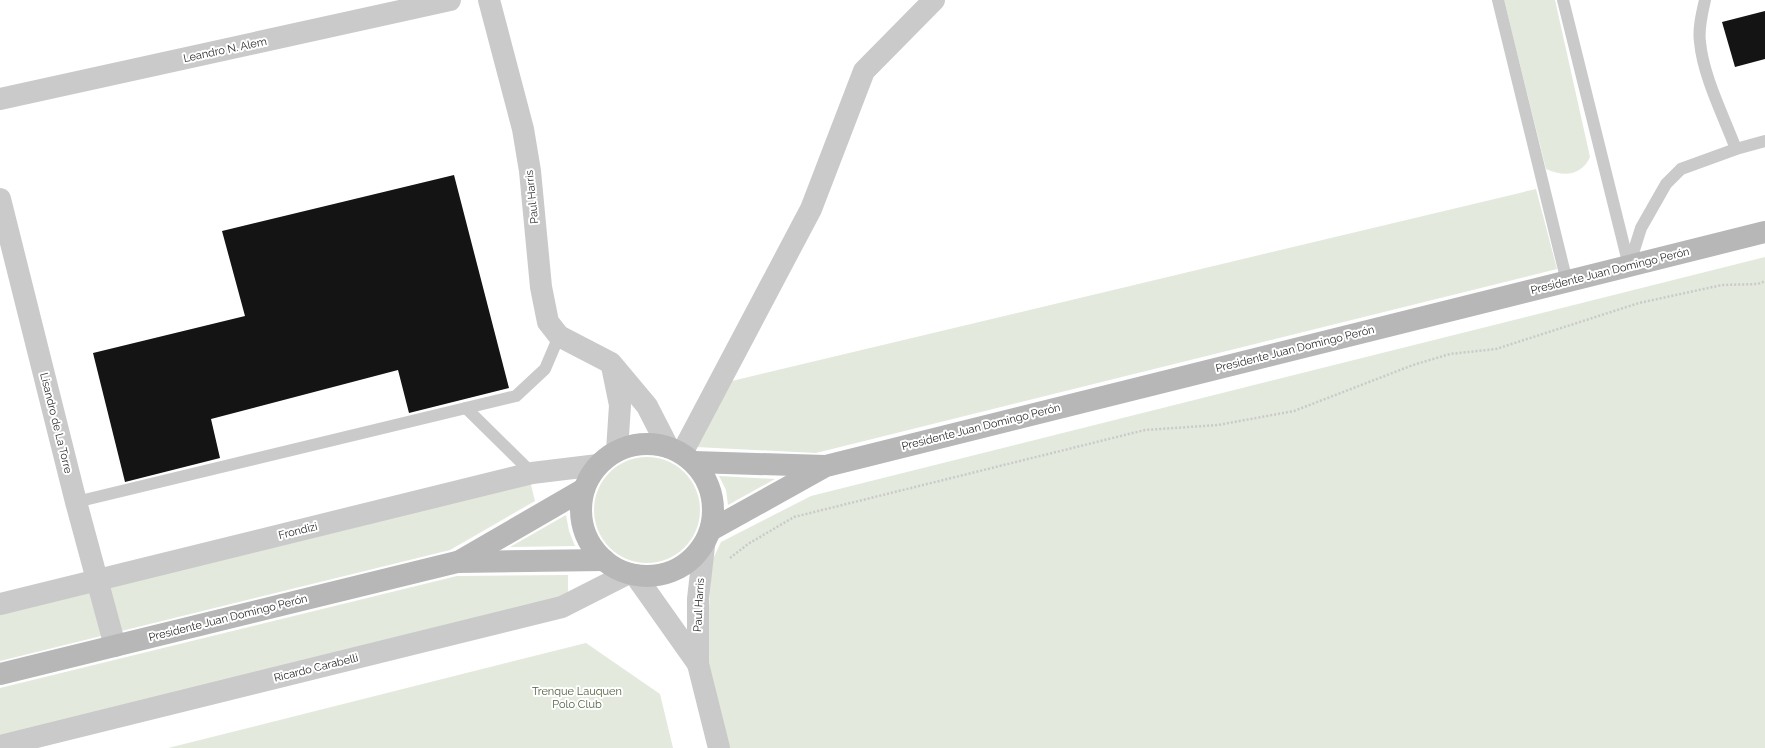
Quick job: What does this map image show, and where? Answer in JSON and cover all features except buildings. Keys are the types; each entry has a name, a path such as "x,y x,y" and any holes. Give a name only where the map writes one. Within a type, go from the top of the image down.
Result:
{"main road":[{"name":"Presidente Juan Domingo Perón","path":"707,538 826,466 1765,232"},
{"path":"650,444 681,454 706,477 712,494 714,512 707,538 691,561 674,572 655,576 631,574 615,568 604,560 591,546 583,528 581,508 584,489 590,477 598,465 617,451 633,445 650,444"},
{"name":"Presidente Juan Domingo Perón","path":"681,454 826,466"},
{"name":"Presidente Juan Domingo Perón","path":"457,562 584,489"},
{"name":"Presidente Juan Domingo Perón","path":"0,674 457,562 604,560"}],"street":[{"name":"Leandro N. Alem","path":"0,99 450,0"},
{"name":"Paul Harris","path":"489,0 523,129 530,171 541,287 548,322 559,336 611,363 647,406 681,454"},
{"path":"681,454 811,209 864,71 934,0"},
{"name":"Lisandro de La Torre","path":"0,199 76,502 115,646"},
{"path":"611,363 620,405 617,451"},
{"name":"Frondizi","path":"0,604 532,473 598,465"},
{"name":"Paul Harris","path":"707,538 698,599 698,664 719,748"},
{"name":"Paul Harris","path":"631,574 698,664"},
{"name":"Ricardo Carabelli","path":"0,746 562,607 631,574"}],"lane":[{"path":"1498,0 1567,282"},
{"path":"1563,0 1629,266"},
{"path":"1705,0 1699,42 1705,68 1736,149"},
{"path":"1629,266 1641,228 1666,184 1681,170 1736,149 1765,141"},
{"path":"76,502 516,396 545,369 559,336"},
{"path":"466,408 532,473"}],"path":[{"path":"729,559 748,544 794,516 1145,430 1218,425 1294,411 1413,365 1450,354 1496,349 1639,303 1722,285 1758,284 1765,282"}],"green space":[{"path":"1504,0 1555,0 1590,157 1582,168 1577,171 1565,174 1546,169"},
{"path":"1536,189 1557,269 816,453 696,447 732,381"},
{"path":"1765,257 1765,748 729,748 706,655 712,561 721,542 811,496"},
{"path":"647,457 667,461 684,473 696,490 700,510 696,530 684,547 667,559 647,563 627,559 610,547 598,530 594,510 598,490 610,473 627,461"},
{"path":"719,476 775,479 728,505 726,490"},
{"path":"530,481 535,501 450,550 0,661 0,612"},
{"path":"566,515 569,531 575,546 510,547"},
{"path":"568,575 568,595 0,737 0,688 457,576"},
{"name":"Trenque Lauquen Polo Club","path":"586,643 660,694 673,748 168,748"}]}
